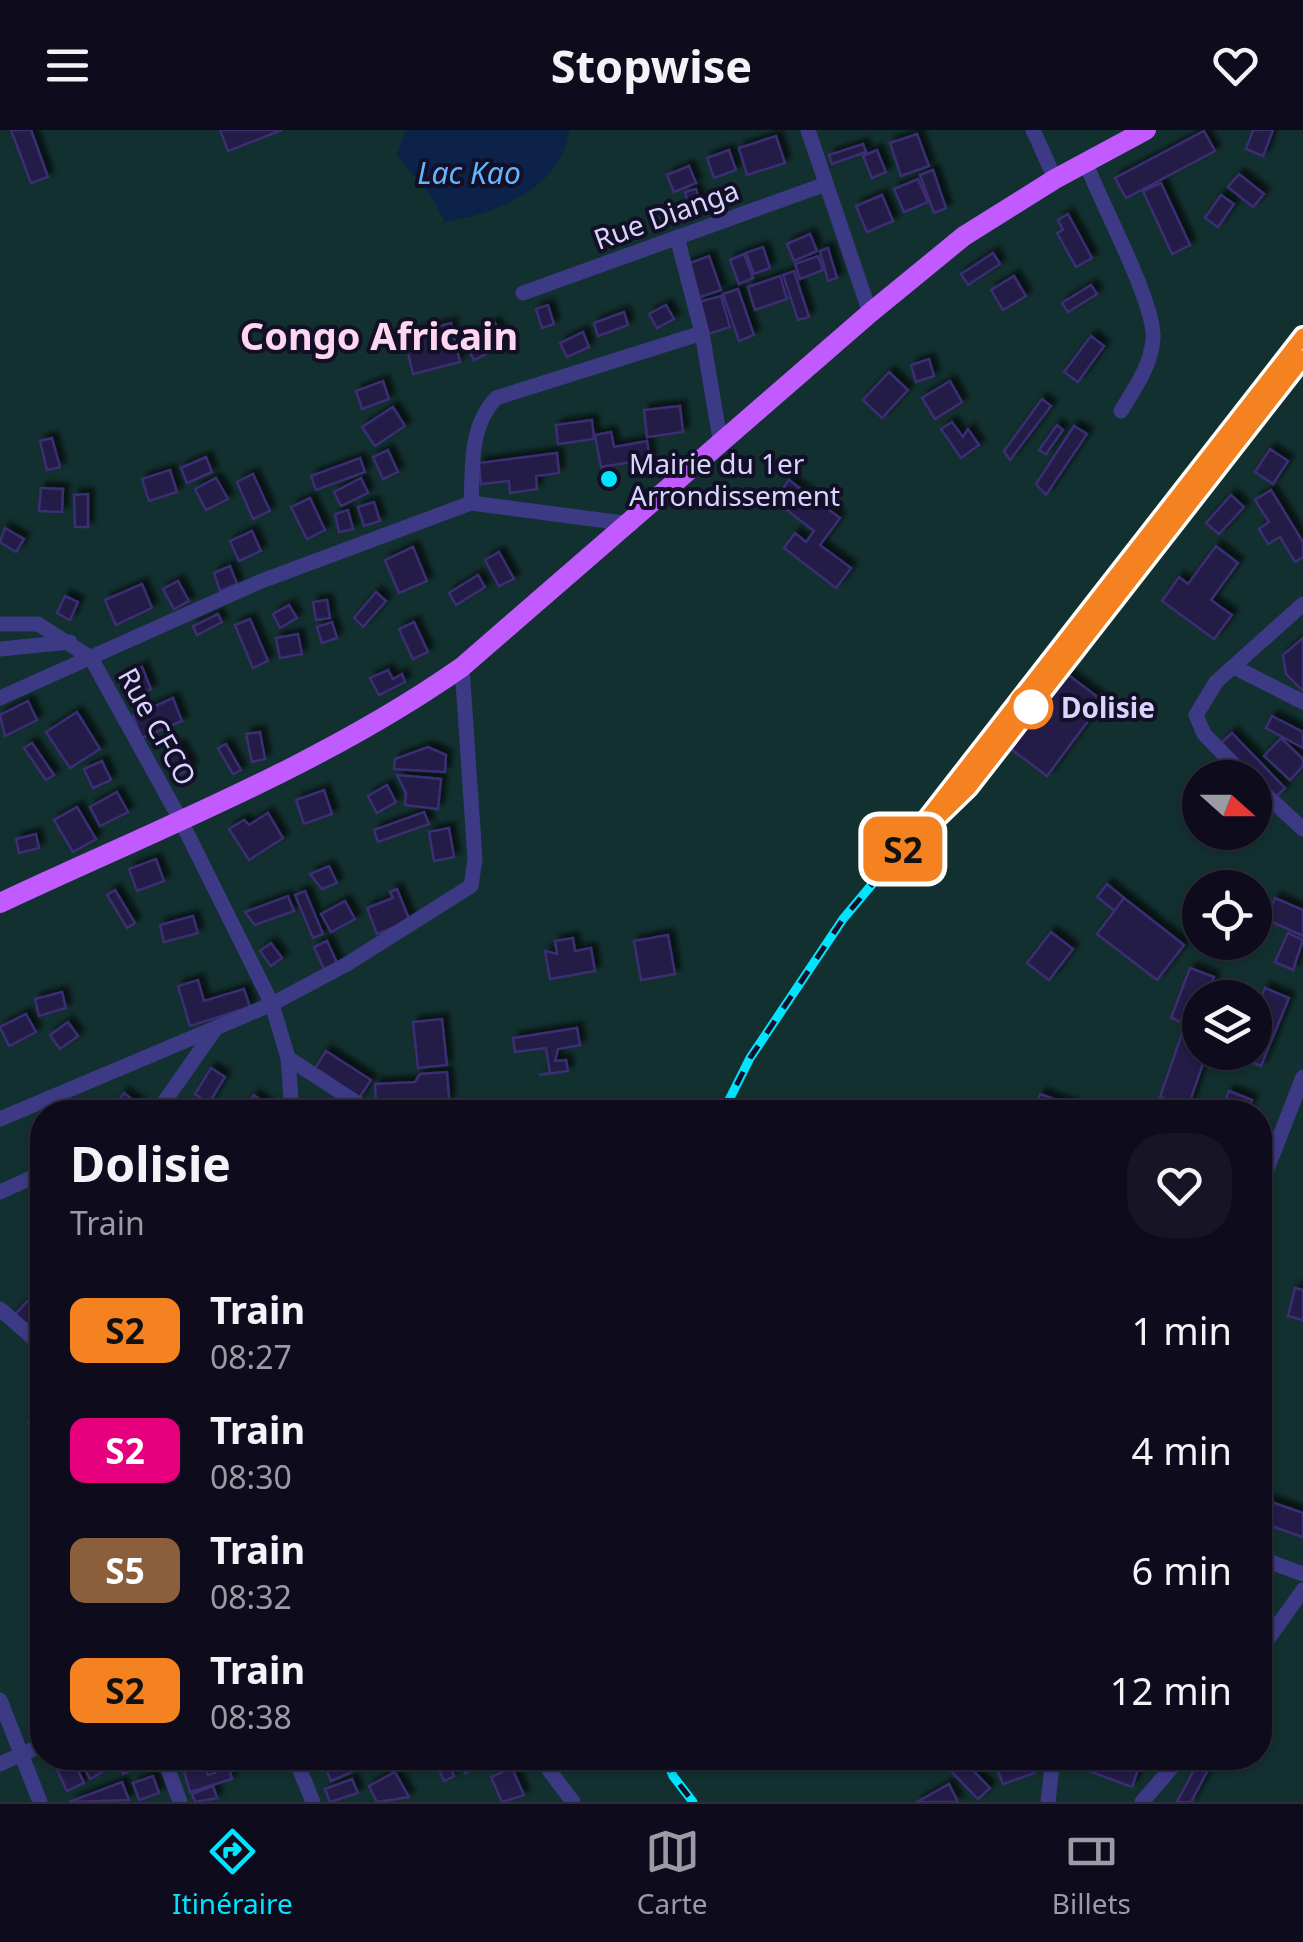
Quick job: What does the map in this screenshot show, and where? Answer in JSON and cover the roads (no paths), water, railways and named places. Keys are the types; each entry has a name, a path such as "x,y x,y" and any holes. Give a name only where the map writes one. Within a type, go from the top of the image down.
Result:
{"main road":[{"path":"0,903 318,753 462,667 964,236 1146,130"}],"street":[{"path":"808,130 870,313"},
{"path":"1033,130 1056,179"},
{"path":"1086,163 1106,217 1144,294 1154,337 1146,368 1121,411"},
{"name":"Rue Dianga","path":"523,293 826,184"},
{"path":"678,237 702,333 721,445"},
{"path":"471,503 475,432 484,410 496,398 702,333"},
{"path":"0,698 258,582 471,503 630,524"},
{"path":"1229,760 1204,734 1196,716 1203,698 1303,604"},
{"path":"0,624 38,624 92,658"},
{"path":"0,650 70,642"},
{"name":"Rue CFCO","path":"92,658 180,818 272,1004 288,1058 291,1100"},
{"path":"44,1100 272,1004 347,964 471,886 476,859 462,667"},
{"path":"1234,667 1303,702"},
{"path":"1272,801 1303,829"},
{"path":"165,1100 214,1031"},
{"path":"288,1058 353,1100"},
{"path":"1272,1156 1303,1077"},
{"path":"0,1118 30,1106"},
{"path":"0,1192 30,1179"},
{"path":"0,1309 30,1335"},
{"path":"1272,1562 1303,1574"},
{"path":"1272,1633 1303,1590"},
{"path":"0,1700 40,1802"},
{"path":"0,1764 30,1751"},
{"path":"168,1770 180,1802"},
{"path":"301,1770 313,1802"},
{"path":"549,1770 573,1802"},
{"path":"1048,1802 1052,1770"},
{"path":"1142,1802 1170,1770"}],"water":[{"name":"Lac Kao","path":"406,130 569,130 564,150 541,182 506,204 445,222 433,199 397,155"}],"railway":[{"path":"729,1100 750,1058 843,919 956,784 1303,336"},
{"path":"671,1770 693,1802"}],"train":[{"name":"S2","path":"1303,336 898,856 969,787 1303,358"}],"place":[{"name":"Mairie du 1er Arrondissement","path":"609,479"},
{"name":"Dolisie","path":"1031,707"}],"district":[{"name":"Congo Africain","path":"379,335"}]}
